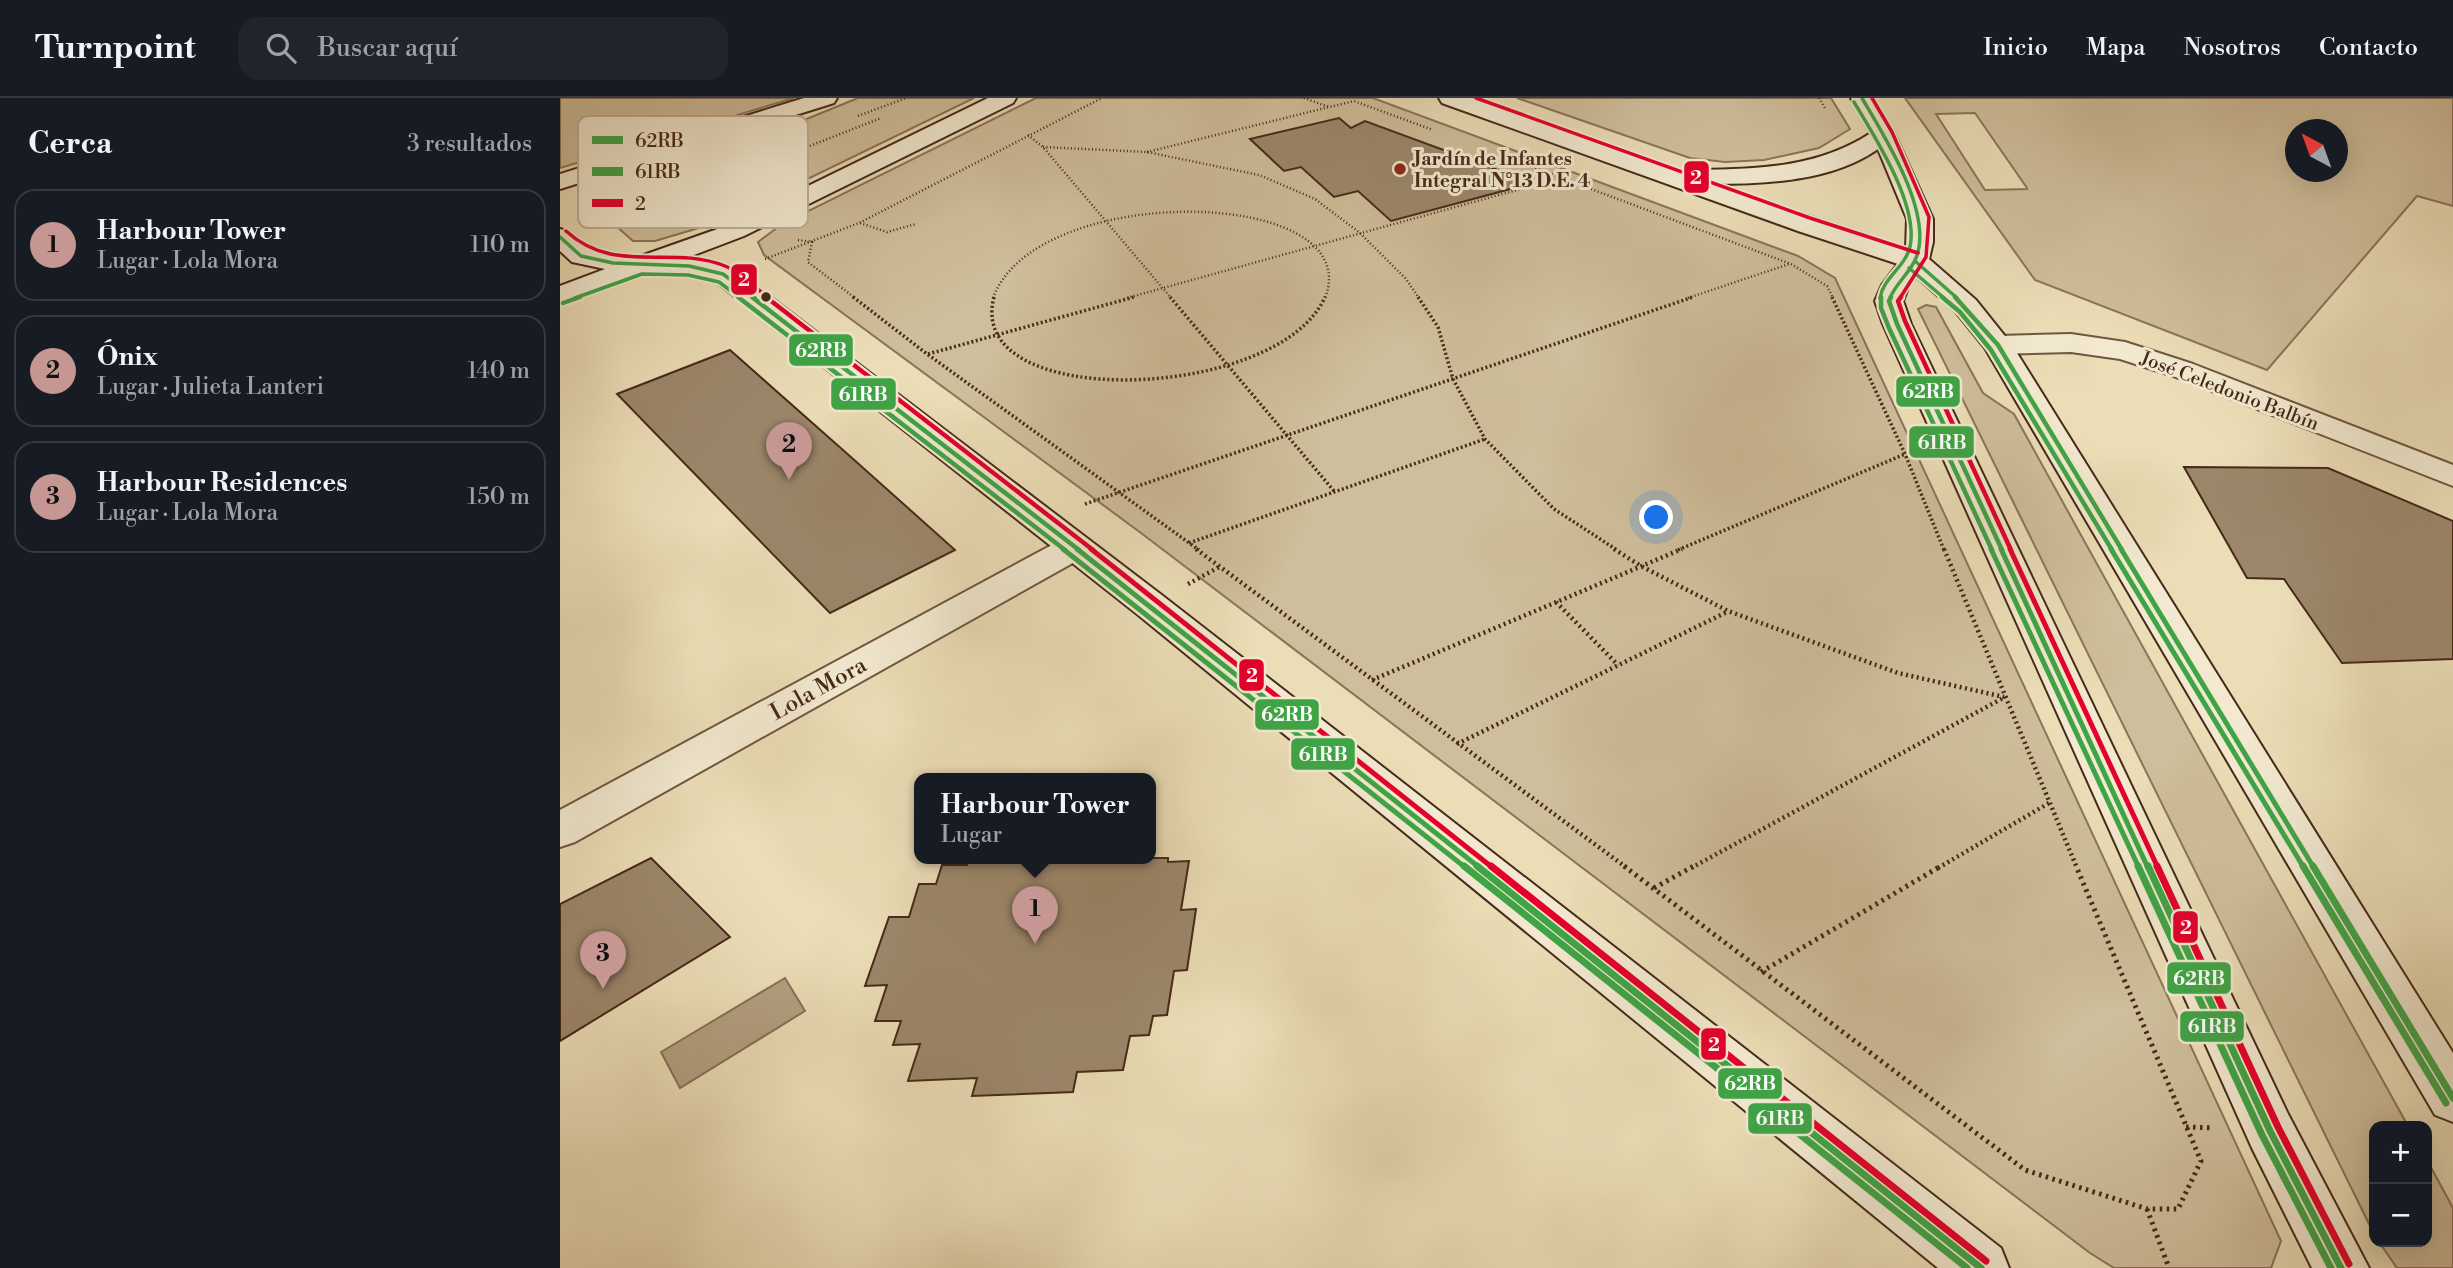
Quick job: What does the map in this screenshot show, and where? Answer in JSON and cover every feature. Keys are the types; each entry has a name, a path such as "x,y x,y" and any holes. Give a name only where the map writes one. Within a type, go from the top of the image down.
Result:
{"main road":[{"path":"769,116 826,98"},
{"path":"808,195 1005,98"},
{"path":"1450,98 1669,177 1915,261 1966,306 1998,345 2446,1067"},
{"path":"1862,98 1884,135 1920,219 1921,231 1915,261 1892,289 1889,301 1897,324 2270,1131 2341,1268"},
{"path":"1669,177 1757,176 1793,172 1856,155 1884,135"},
{"path":"560,182 578,176"},
{"path":"560,295 741,228"},
{"path":"560,237 581,256 640,265 689,266 723,274 1076,547 1981,1268"},
{"name":"José Celedonio Balbín","path":"1998,345 2071,343 2125,351 2183,370 2453,476"},
{"name":"Lola Mora","path":"560,830 1076,547"}],"path":[{"path":"723,274 859,222 1102,98"},
{"path":"1304,98 1330,107"},
{"path":"1147,152 1354,100 1445,134"},
{"path":"808,146 892,113"},
{"path":"1028,135 1043,147 1107,221 1334,492"},
{"path":"1043,147 1147,152 1259,175 1315,199 1360,233 1406,279 1438,327 1453,379 1485,439 1554,509 1641,566 1728,611 1898,673 2004,697"},
{"path":"812,242 808,262 927,354 1116,493 1189,543 1371,681 1654,888 1761,972 2025,1170 2147,1209 2178,1209 2201,1161 2004,697 1905,454 1827,286 1791,264 1509,159"},
{"path":"927,354 1561,178"},
{"path":"1203,211 1248,216 1285,228 1314,246 1326,264 1329,285 1320,308 1299,330 1268,350 1228,366 1188,375 1148,380 1107,380 1070,375 1038,365 1013,352 998,334 990,313 995,291 1011,269 1036,250 1069,233 1107,221 1167,212 1203,211"},
{"path":"859,222 887,232 916,224"},
{"path":"1041,520 1791,264"},
{"path":"1189,543 1485,439"},
{"path":"1371,681 1905,454"},
{"path":"1556,602 1618,665"},
{"path":"1457,744 1728,611"},
{"path":"1654,888 2004,697"},
{"path":"1761,972 2049,803"},
{"path":"2147,1209 2169,1268"}],"shaded area":[{"path":"560,98 794,98 734,116 578,116 578,163 560,168"},
{"path":"858,98 974,98 808,179 808,118"},
{"path":"1036,98 1373,98 1798,256 1835,278 2281,1241 2271,1268 2114,1268 2090,1253 1141,533 764,255 758,242 777,228 808,228 808,211"},
{"path":"1517,98 1831,98 1850,129 1819,148 1764,160 1725,162 1690,158"},
{"path":"1905,98 2453,98 2453,206 2417,196 2267,370 2035,280","holes":["1975,113 2027,188 1985,190 1936,114"]},
{"path":"618,228 699,228 655,241 633,241"},
{"path":"1926,305 1936,307 1983,393 2014,414 2405,1121 2369,1121 2369,1224 1918,309"},
{"path":"785,978 805,1011 680,1088 661,1052"},
{"path":"2432,1169 2453,1208 2453,1268 2397,1268 2382,1247 2432,1247"}],"building":[{"name":"Jardín de Infantes Integral N°13 D.E. 4","path":"1339,118 1351,128 1365,121 1533,183 1391,221 1358,191 1334,197 1301,167 1284,171 1250,139"},
{"path":"730,350 955,550 830,613 617,394"},
{"path":"2184,467 2328,468 2453,521 2453,659 2342,663 2284,579 2247,578"},
{"path":"651,858 730,937 560,1041 560,904"},
{"path":"1156,858 1168,858 1168,862 1189,861 1181,910 1196,909 1187,970 1174,971 1167,1015 1153,1016 1149,1035 1130,1036 1123,1070 1077,1072 1073,1092 972,1096 977,1078 908,1081 920,1044 893,1045 901,1021 875,1021 887,985 865,986 889,917 909,917 919,884 936,884 942,865 1156,864"}],"transit line":[{"name":"2","path":"1476,98 1810,218 1918,253"},
{"name":"62RB","path":"1862,98 1903,174 1917,218 1920,238 1917,255 1889,301 1897,324 2270,1131 2341,1268"},
{"name":"2","path":"1872,98 1892,132 1929,217 1926,257 1898,301 1905,321 2278,1127 2349,1264"},
{"name":"61RB","path":"1854,102 1892,172 1901,193 1910,231 1908,253 1881,294 1880,302 1889,328 2262,1135 2331,1268"},
{"name":"2","path":"566,231 584,247 603,253 693,259 728,267 1155,598 1986,1261"},
{"name":"62RB","path":"560,237 581,256 613,263 689,266 723,274 1150,605 1981,1268"},
{"name":"62RB","path":"1915,261 1966,306 1998,345 2453,1098"},
{"name":"61RB","path":"1909,268 1960,312 1991,350 2446,1103"},
{"name":"61RB","path":"563,303 642,274 688,275 719,282 1145,612 1967,1268"}],"place":[{"name":"Jardín de Infantes Integral N°13 D.E. 4","path":"1400,169"},
{"name":"Ónix","path":"789,480"},
{"name":"Harbour Tower","path":"1035,944"},
{"name":"Harbour Residences","path":"603,989"}]}
